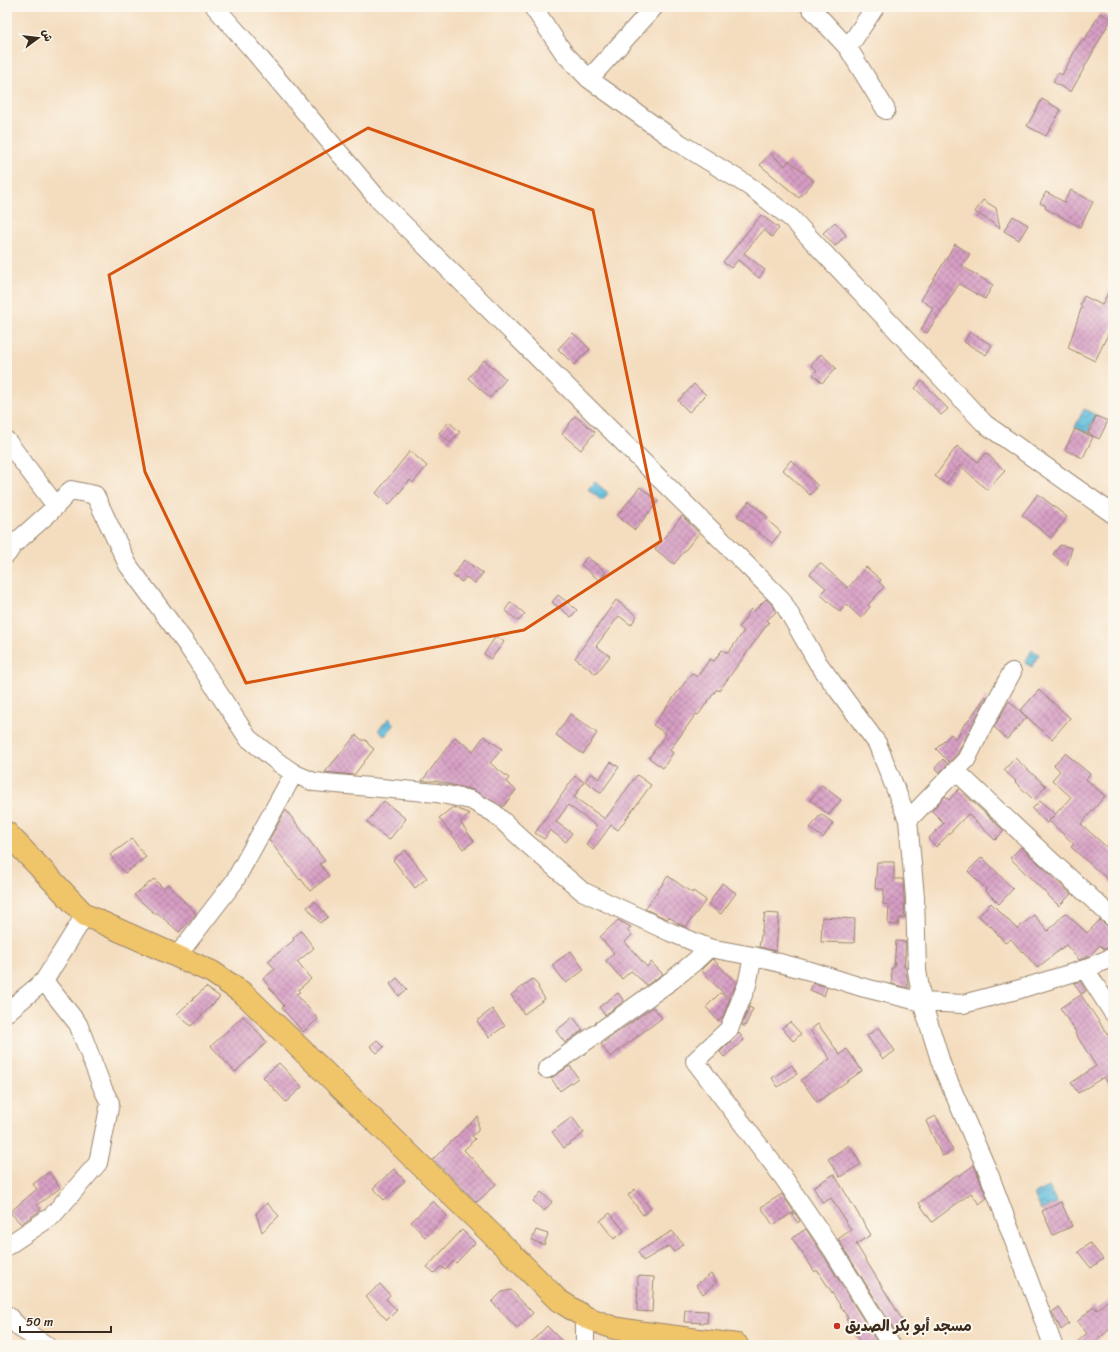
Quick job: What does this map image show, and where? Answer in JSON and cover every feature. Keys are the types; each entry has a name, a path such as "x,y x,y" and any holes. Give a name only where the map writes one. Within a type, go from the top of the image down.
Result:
{"main road":[{"path":"7,833 85,915 212,972 244,994 558,1300 585,1317 614,1328 737,1345"}],"street":[{"path":"215,7 378,199 781,599 818,663 877,743 908,820 915,897 917,970 922,1002 942,1066 989,1174 1053,1345"},
{"path":"533,7 564,53 589,79 673,139 749,186 791,218 985,424 1113,514"},
{"path":"589,79 654,7"},
{"path":"810,7 848,48 886,110"},
{"path":"848,48 876,7"},
{"path":"7,441 56,506"},
{"path":"7,554 13,545 56,506 71,490 95,495 128,565 187,645 248,738 279,763 294,773 314,782 437,793 471,800 494,813 582,891 670,932 710,948 752,956 814,972 861,987 922,1002 963,1004 1020,989 1085,969 1113,957"},
{"path":"908,820 966,760 1012,672"},
{"path":"956,771 1113,918"},
{"path":"177,956 234,882 294,773"},
{"path":"7,1012 44,980 85,915"},
{"path":"547,1069 672,980 710,948"},
{"path":"752,956 747,985 729,1029 695,1061 783,1177 834,1252 890,1345"},
{"path":"1085,969 1113,1013"},
{"path":"7,1246 52,1216 98,1163 110,1103 103,1089 78,1024 44,980"},
{"path":"7,1316 20,1328 46,1345"},
{"path":"585,1317 585,1345"}],"highlighted area":[{"path":"368,128 593,210 661,541 524,630 246,683 145,472 109,275"}],"water":[{"path":"1084,409 1096,415 1087,433 1075,427"},
{"path":"595,482 608,493 602,501 588,489"},
{"path":"1032,650 1039,654 1032,667 1025,663"},
{"path":"389,718 395,724 385,736 378,730"},
{"path":"1049,1187 1057,1203 1041,1210 1034,1194"}],"building":[{"path":"1100,13 1111,19 1071,92 1053,82 1058,73 1062,75 1076,49 1082,40 1084,41"},
{"path":"1042,99 1061,110 1046,136 1027,126"},
{"path":"770,153 785,166 789,160 814,181 799,198 760,165"},
{"path":"1071,190 1093,202 1080,227 1045,208 1046,206 1040,203 1046,192 1064,202"},
{"path":"983,200 996,208 1000,228 975,212"},
{"path":"761,215 779,228 772,237 764,230 744,253 765,270 759,278 738,260 731,268 723,262"},
{"path":"1013,216 1028,225 1019,240 1004,231"},
{"path":"835,222 846,235 835,246 823,233"},
{"path":"955,244 970,254 962,266 993,285 985,299 959,284 927,333 921,330 933,308 921,300"},
{"path":"1113,283 1113,324 1095,361 1068,348 1084,296 1102,305"},
{"path":"970,332 992,345 986,355 964,342"},
{"path":"573,333 590,349 574,365 558,349"},
{"path":"821,354 836,368 822,383 813,374 817,370 811,365"},
{"path":"484,360 506,379 490,398 468,378"},
{"path":"922,381 948,409 941,415 915,388"},
{"path":"694,384 706,395 689,412 678,401"},
{"path":"575,416 595,432 581,450 562,434"},
{"path":"1096,416 1108,421 1099,439 1088,433"},
{"path":"449,422 460,432 450,443 439,433"},
{"path":"1075,429 1093,437 1083,458 1065,450"},
{"path":"957,446 978,462 986,453 1005,471 987,490 960,465 946,484 935,476"},
{"path":"410,451 427,466 413,483 410,480 389,505 376,493"},
{"path":"791,460 818,486 810,495 783,470"},
{"path":"640,487 658,501 635,530 617,516"},
{"path":"1038,494 1067,517 1051,538 1022,515"},
{"path":"749,501 768,517 766,519 781,532 772,543 737,516"},
{"path":"682,516 699,533 674,564 655,549"},
{"path":"1060,545 1072,548 1067,566 1053,554"},
{"path":"587,557 606,572 599,580 581,565"},
{"path":"464,560 483,573 475,583 466,577 462,582 453,576"},
{"path":"820,563 848,588 866,567 881,580 879,582 884,587 868,605 870,607 861,618 846,604 840,612 820,594 826,588 810,574"},
{"path":"558,595 577,610 571,617 552,602"},
{"path":"766,599 773,605 776,612 767,620 769,622 719,691 717,689 698,715 696,714 670,750 673,753 663,768 649,758 666,734 653,725 692,673 697,677 710,659 714,661 722,650 728,653 744,631 739,627 751,609 754,611"},
{"path":"616,600 637,616 631,625 619,616 596,646 610,656 596,674 575,658"},
{"path":"511,602 525,614 518,621 505,610"},
{"path":"496,636 504,642 491,659 484,654"},
{"path":"1039,690 1070,718 1052,739 1020,711"},
{"path":"986,696 987,697 957,754 949,762 936,749 951,734 956,739 965,723 966,724"},
{"path":"1009,701 1027,717 1007,739 994,727"},
{"path":"570,714 597,733 583,754 556,735"},
{"path":"356,735 362,740 366,740 374,749 354,775 325,772"},
{"path":"484,736 502,749 490,763 509,778 506,782 516,790 503,807 473,790 436,781 422,781 455,737 473,751"},
{"path":"1065,753 1090,774 1086,779 1105,796 1081,824 1113,853 1113,884 1071,847 1074,844 1049,821 1071,797 1052,780 1060,771 1054,765"},
{"path":"1015,758 1046,786 1034,800 1004,770"},
{"path":"943,759 948,764 940,772 935,768"},
{"path":"611,762 619,767 601,793 585,781 591,773 599,779"},
{"path":"637,775 651,785 618,830 611,825 593,850 586,844 598,827 568,805 556,822 572,833 566,842 550,830 544,839 535,833 575,776 584,782 574,797 605,819"},
{"path":"822,785 841,800 829,815 810,800"},
{"path":"959,789 1004,831 995,840 968,814 936,847 928,839 944,823 932,811 945,796 949,800"},
{"path":"384,801 406,819 389,840 367,822"},
{"path":"1040,801 1055,814 1047,823 1032,809"},
{"path":"453,807 470,814 460,822 474,841 463,849 439,818"},
{"path":"286,810 325,861 320,864 329,876 310,891 269,840"},
{"path":"821,814 833,823 823,838 810,828"},
{"path":"132,839 146,857 125,873 110,855"},
{"path":"1021,847 1071,894 1059,906 1010,858"},
{"path":"405,850 427,878 415,888 393,860"},
{"path":"982,857 1013,889 999,904 968,871"},
{"path":"877,862 894,862 894,879 903,879 905,918 899,918 898,925 888,924 889,905 883,904 884,889 875,889"},
{"path":"668,876 692,893 693,891 706,900 686,927 669,917 667,919 645,909"},
{"path":"154,879 163,888 168,884 196,914 179,932 156,912 155,914 134,895"},
{"path":"722,883 736,893 721,914 708,905"},
{"path":"315,901 328,917 320,923 307,907"},
{"path":"991,903 1017,929 1034,915 1048,931 1065,913 1087,933 1100,920 1113,930 1113,947 1104,949 1100,945 1089,956 1079,960 1066,945 1037,968 1011,939 1005,943 991,926 990,927 979,916"},
{"path":"765,913 779,914 776,951 759,947"},
{"path":"822,917 855,919 854,943 821,942"},
{"path":"618,920 631,927 627,930 632,935 625,942 647,967 651,962 663,974 647,985 631,971 622,979 606,961 614,953 600,937"},
{"path":"301,931 314,948 297,962 311,979 298,990 300,992 296,994 318,1019 303,1032 282,1008 284,1006 263,979 275,969 268,961 294,940 293,938"},
{"path":"896,941 906,942 904,967 906,967 908,988 892,984 891,968 894,968"},
{"path":"571,951 584,970 566,983 552,965"},
{"path":"712,959 736,983 733,992 728,997 730,998 723,1017 718,1021 706,1007 720,993 726,996 701,970"},
{"path":"397,978 407,989 399,996 390,984"},
{"path":"533,979 545,999 524,1014 511,995"},
{"path":"1080,981 1086,991 1081,994 1074,983"},
{"path":"813,983 827,987 824,996 810,990"},
{"path":"206,987 220,997 191,1026 177,1014"},
{"path":"618,993 624,1001 605,1015 599,1007"},
{"path":"1081,995 1108,1035 1113,1032 1113,1091 1104,1077 1078,1093 1071,1083 1096,1066 1060,1008"},
{"path":"653,1007 662,1018 610,1057 601,1044"},
{"path":"749,1007 753,1009 745,1026 742,1025"},
{"path":"492,1009 505,1026 489,1037 477,1021"},
{"path":"243,1016 267,1042 235,1072 211,1046"},
{"path":"573,1017 583,1030 565,1043 556,1031"},
{"path":"790,1022 801,1034 793,1041 782,1028"},
{"path":"818,1024 840,1055 847,1049 862,1071 817,1102 801,1080 830,1059 810,1030"},
{"path":"879,1027 895,1051 883,1059 867,1036"},
{"path":"739,1033 744,1040 724,1057 720,1052"},
{"path":"377,1040 384,1047 377,1053 370,1046"},
{"path":"279,1063 302,1087 286,1102 263,1077"},
{"path":"792,1065 797,1074 778,1087 772,1078"},
{"path":"570,1066 578,1078 560,1091 551,1078"},
{"path":"478,1116 478,1131 472,1136 475,1139 464,1150 496,1184 477,1202 433,1159"},
{"path":"936,1116 953,1151 942,1156 926,1121"},
{"path":"572,1117 584,1133 564,1148 552,1132"},
{"path":"849,1145 861,1164 840,1177 828,1159"},
{"path":"974,1165 987,1198 979,1204 971,1193 932,1222 919,1203 958,1174 959,1176"},
{"path":"394,1169 405,1181 384,1200 373,1188"},
{"path":"49,1172 60,1188 37,1205 41,1210 21,1224 10,1212 37,1189 33,1184"},
{"path":"834,1174 871,1235 856,1244 905,1324 895,1331 838,1239 851,1230 831,1198 823,1203 813,1187"},
{"path":"635,1189 651,1209 643,1215 628,1195"},
{"path":"541,1192 552,1202 544,1211 533,1201"},
{"path":"782,1194 794,1212 773,1225 761,1207"},
{"path":"433,1201 447,1216 425,1237 411,1222"},
{"path":"1061,1202 1072,1226 1053,1235 1042,1211"},
{"path":"267,1203 279,1216 262,1232 256,1213"},
{"path":"610,1213 624,1231 614,1239 600,1221"},
{"path":"795,1213 800,1221 798,1223 792,1214"},
{"path":"806,1229 879,1345 862,1345 846,1319 848,1318 831,1291 817,1270 815,1272 792,1238"},
{"path":"462,1230 475,1243 456,1263 454,1261 445,1270 441,1266 434,1273 427,1267"},
{"path":"536,1230 548,1234 544,1245 532,1240"},
{"path":"672,1231 683,1244 674,1252 669,1246 643,1261 638,1252"},
{"path":"1090,1243 1103,1259 1091,1268 1078,1252"},
{"path":"711,1274 717,1282 703,1294 696,1285"},
{"path":"638,1276 654,1277 652,1312 637,1311"},
{"path":"380,1284 390,1295 386,1299 397,1310 387,1320 366,1297"},
{"path":"511,1290 533,1313 517,1328 492,1302 502,1292"},
{"path":"1113,1295 1113,1326 1092,1345 1074,1345 1087,1333 1077,1322 1094,1306 1097,1310"},
{"path":"1059,1307 1069,1324 1061,1330 1052,1312"},
{"path":"685,1310 708,1311 707,1323 684,1322"},
{"path":"547,1326 566,1345 529,1345"}],"place":[{"name":"مسجد أبو بكر الصديق","path":"837,1326"}]}
